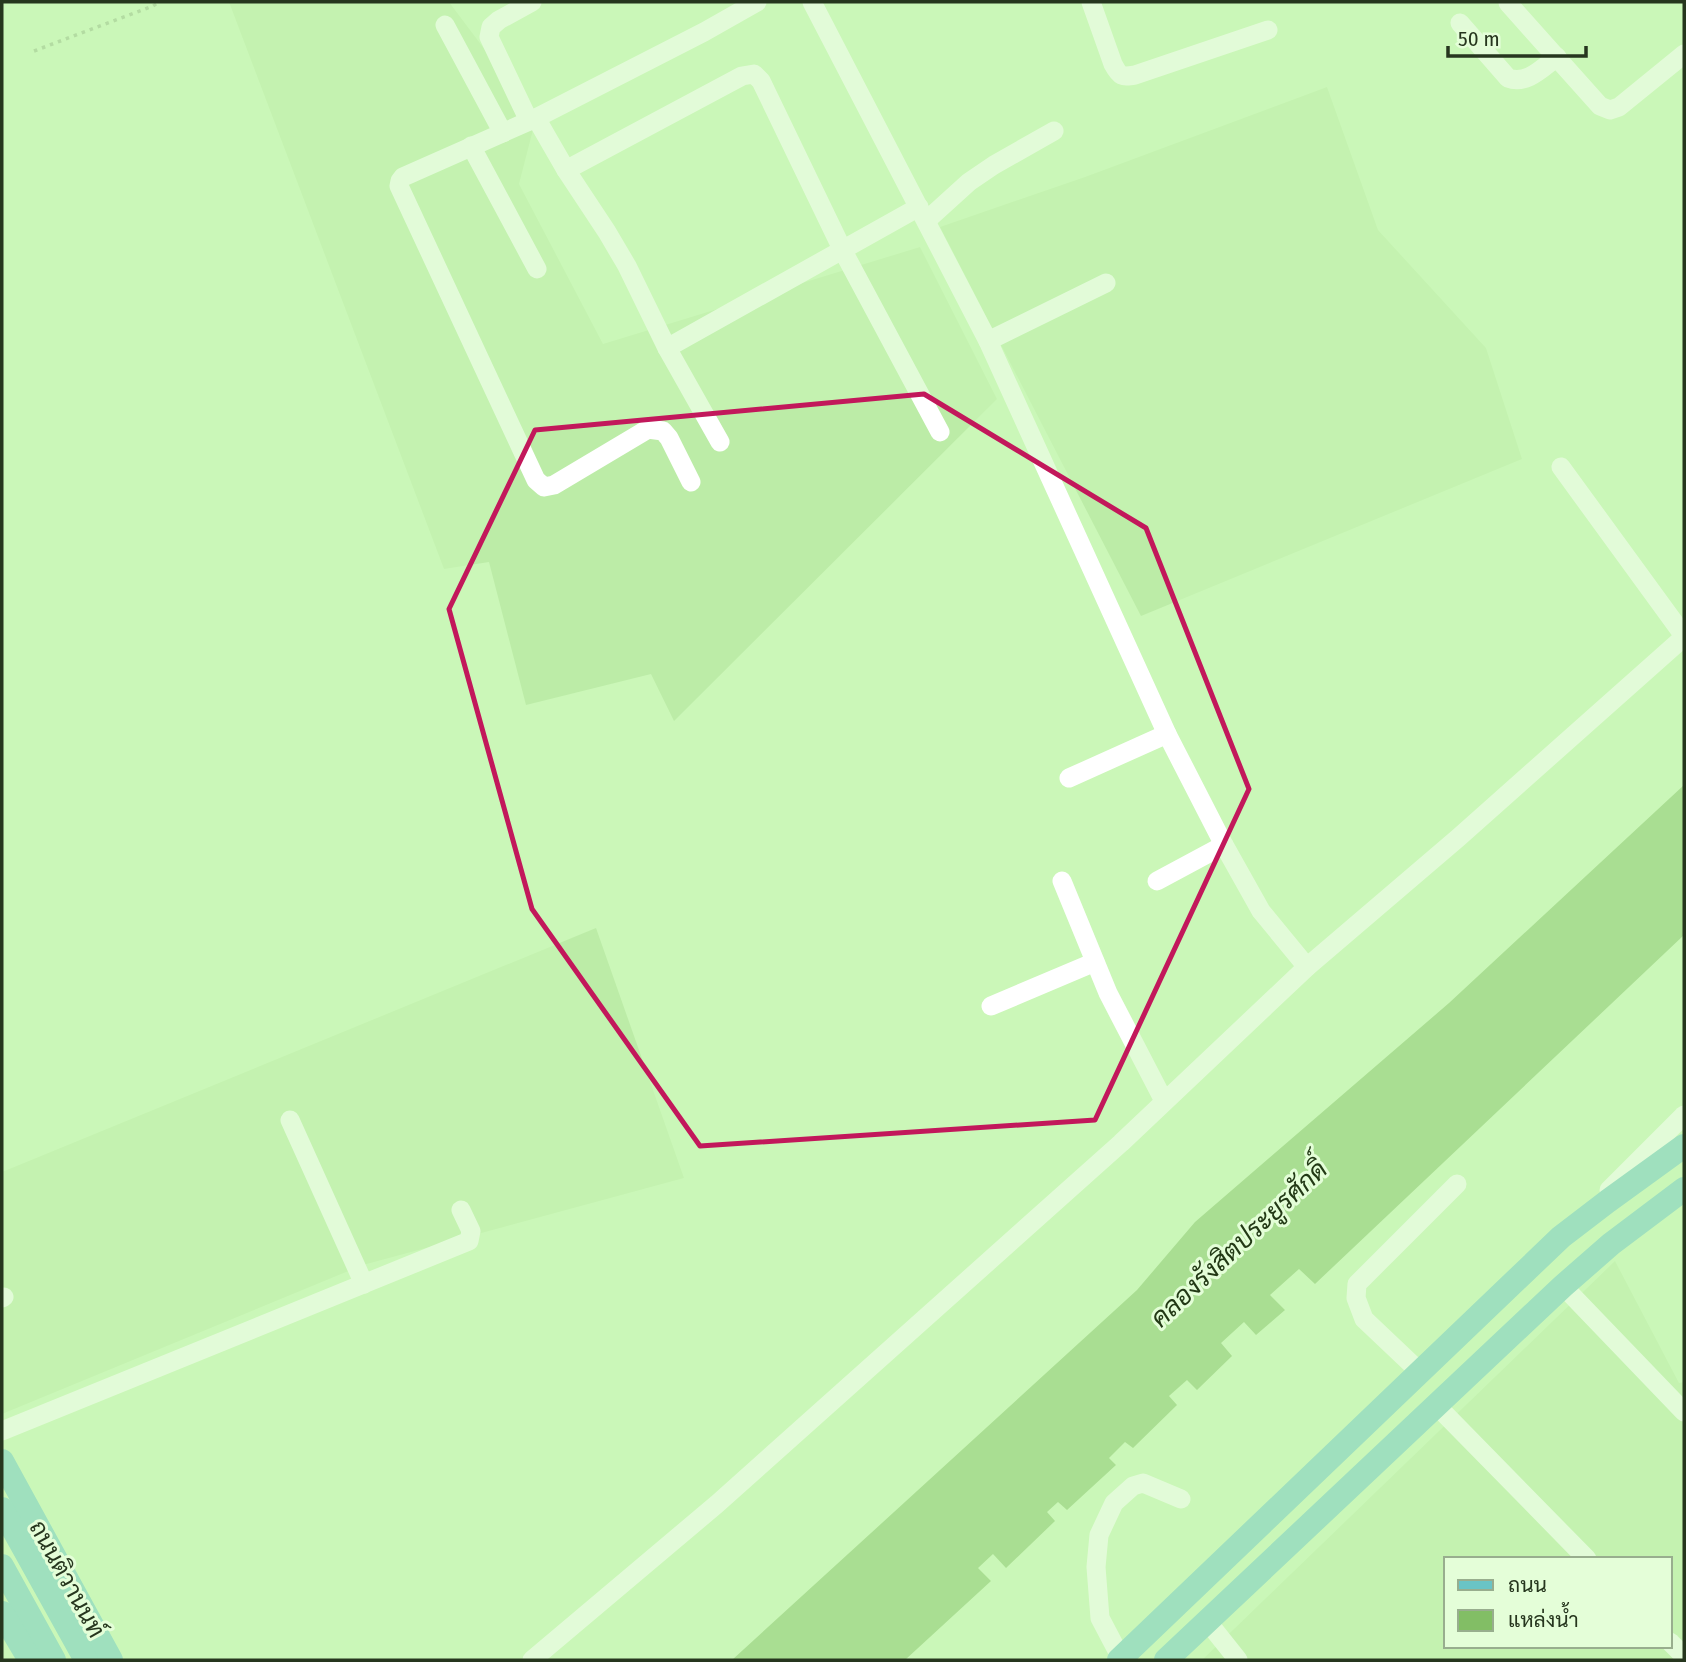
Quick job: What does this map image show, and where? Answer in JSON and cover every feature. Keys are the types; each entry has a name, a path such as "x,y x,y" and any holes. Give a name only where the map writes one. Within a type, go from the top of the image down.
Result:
{"main road":[{"path":"1120,1659 1561,1237 1684,1146"},
{"path":"1166,1660 1563,1286 1611,1244 1684,1189"},
{"name":"ถนนติวานนท์","path":"2,1461 111,1660"},
{"name":"ถนนติวานนท์","path":"2,1509 86,1660"},
{"name":"ถนนติวานนท์","path":"2,1566 54,1660"},
{"path":"2,1613 30,1660"}],"street":[{"path":"532,2 499,20 491,27 489,37 533,119 627,266 667,348 720,442"},
{"path":"691,482 670,438 663,431 648,429 554,485 544,487 536,480 399,186 403,177 533,119 757,2"},
{"path":"812,2 988,341 1167,734 1261,911 1307,967"},
{"path":"1091,2 1114,64 1118,73 1123,76 1135,75 1268,30"},
{"path":"1508,3 1600,106 1610,110 1619,107 1684,54"},
{"path":"1460,23 1508,78 1516,81 1528,78 1557,57"},
{"path":"445,25 503,133"},
{"path":"566,170 743,76 754,74 761,81 843,251 940,432"},
{"path":"667,348 843,251 922,214 994,165 1054,131"},
{"path":"471,146 537,269"},
{"path":"988,341 1106,283"},
{"path":"532,1660 727,1495 1057,1200 1307,967 1458,838 1684,637 1561,467"},
{"path":"1069,778 1167,734"},
{"path":"1157,881 1224,845"},
{"path":"1062,881 1108,993 1164,1101"},
{"path":"991,1006 1095,962"},
{"path":"1561,1237 1684,1115"},
{"path":"290,1120 364,1283"},
{"path":"1421,1373 1364,1319 1356,1298 1357,1284 1457,1184"},
{"path":"2,1431 469,1241 471,1231 461,1210"},
{"path":"1563,1286 1684,1412"},
{"path":"1436,1405 1585,1557"},
{"path":"1120,1659 1100,1618 1096,1567 1099,1535 1114,1503 1133,1486 1143,1483 1181,1499"},
{"path":"1208,1621 1238,1660"}],"path":[{"path":"34,51 159,2"}],"highlighted area":[{"path":"924,394 1146,528 1249,789 1095,1120 700,1146 532,909 449,609 535,430"}],"shaded area":[{"path":"229,2 449,2 536,118 519,184 603,344 920,247 997,399 674,721 651,674 526,705 489,562 444,569"},
{"path":"1327,87 1378,230 1486,348 1522,459 1141,616 940,227 1085,177"},
{"path":"596,928 684,1178 363,1265 2,1414 2,1172"},
{"path":"1615,1261 1679,1383 1684,1382 1684,1660 1202,1660"}],"water":[{"name":"คลองรังสิตประยูรศักดิ์","path":"1684,785 1684,935 1315,1284 1299,1269 1270,1295 1285,1310 1256,1335 1244,1322 1221,1343 1232,1356 1197,1390 1187,1380 1169,1396 1177,1405 1133,1448 1125,1442 1109,1458 1116,1465 1067,1510 1058,1502 1047,1512 1055,1521 1006,1568 993,1554 978,1568 991,1581 905,1660 732,1660 1137,1290 1195,1222 1449,1003"}]}
